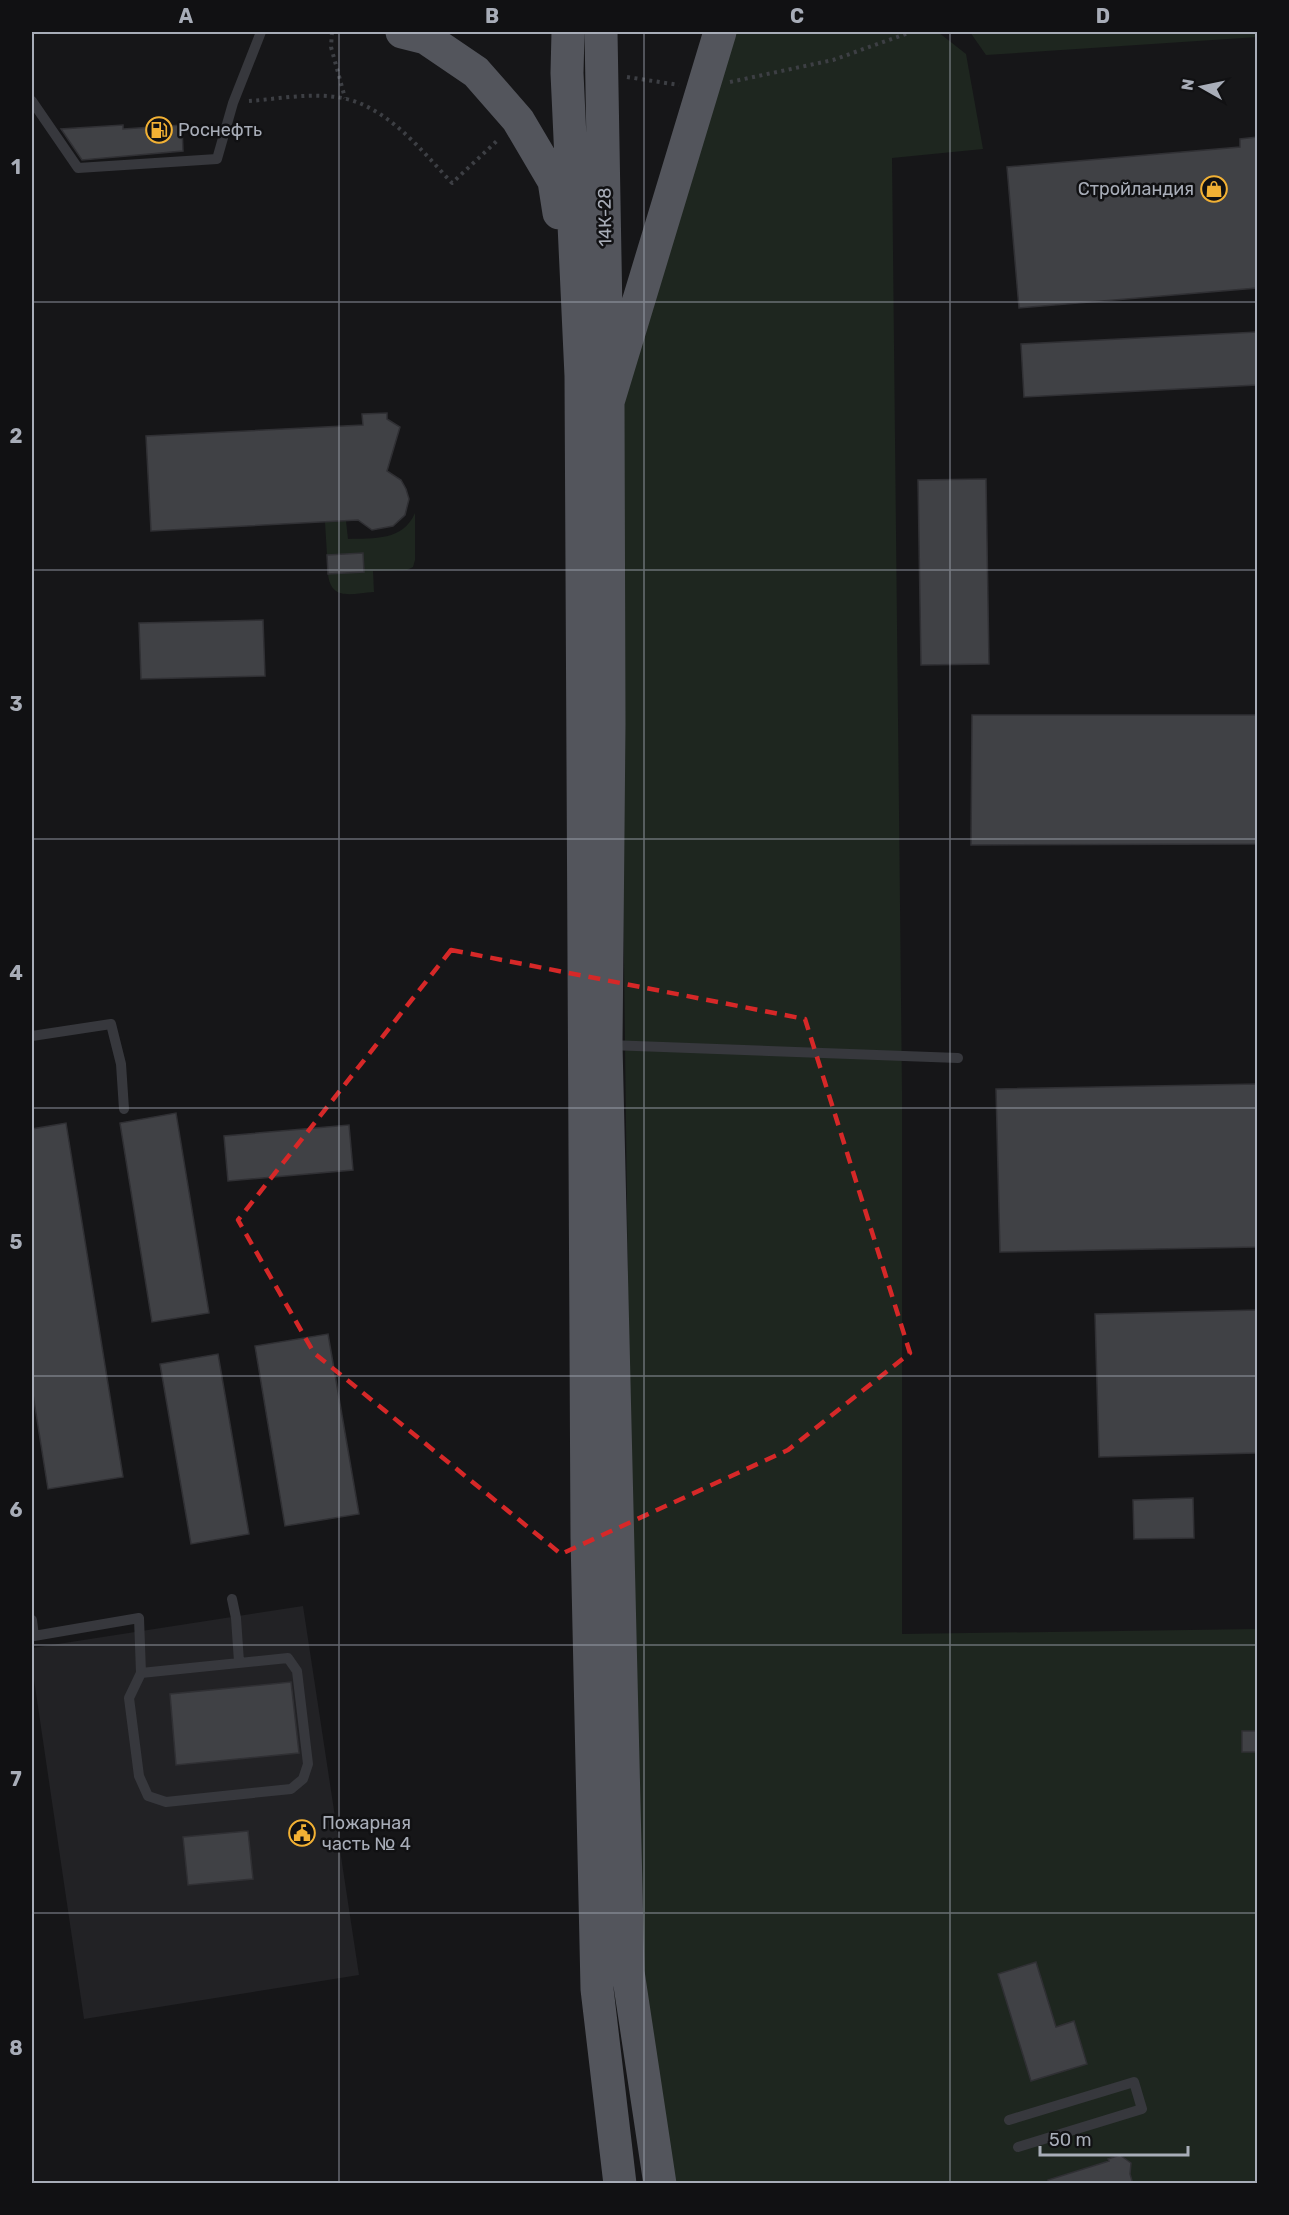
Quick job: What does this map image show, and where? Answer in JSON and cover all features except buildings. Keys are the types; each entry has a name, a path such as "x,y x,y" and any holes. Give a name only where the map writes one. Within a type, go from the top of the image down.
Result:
{"main road":[{"path":"402,32 426,38 476,72 519,120 554,181 580,376"},
{"name":"14К-28","path":"568,32 567,74 580,376 587,1561 597,1989 620,2184"},
{"name":"14К-28","path":"601,32 608,402 609,723 606,1045 628,1972 660,2184"},
{"path":"608,402 720,32"}],"lane":[{"path":"32,101 78,168 217,159 232,103 261,32"},
{"path":"32,1036 111,1024 122,1064 124,1109"},
{"path":"606,1045 958,1058"},
{"path":"232,1599 236,1618 239,1662"},
{"path":"32,1620 34,1636 139,1618 141,1673 129,1698 139,1776 148,1796 166,1802 291,1789 303,1779 308,1764 297,1671 288,1658 141,1673"},
{"path":"1010,2120 1134,2082 1143,2109 1018,2147"}],"path":[{"path":"332,32 331,47 346,99"},
{"path":"603,73 703,88 833,60 911,32"},
{"path":"232,103 312,97 336,97 356,102 404,132 452,183 519,120"}],"highlighted area":[{"path":"451,950 612,980 805,1019 910,1353 788,1450 561,1554 314,1353 238,1220"}],"shaded area":[{"path":"735,32 938,32 966,54 983,149 892,158 902,1091 902,1634 1257,1629 1257,2183 672,2183 636,1950 622,797 621,390"},
{"path":"970,32 1257,32 1258,37 986,55"},
{"path":"415,513 413,567 407,570 373,571 374,592 344,594 334,589 328,574 363,572 362,553 327,555 325,522 346,521 348,539 377,538 403,529"},
{"path":"303,1606 359,1975 84,2019 32,1666 32,1648"}],"place":[{"name":"Роснефть","path":"159,130"},
{"name":"Стройландия","path":"1214,189"},
{"name":"Пожарная часть № 4","path":"302,1833"}]}
